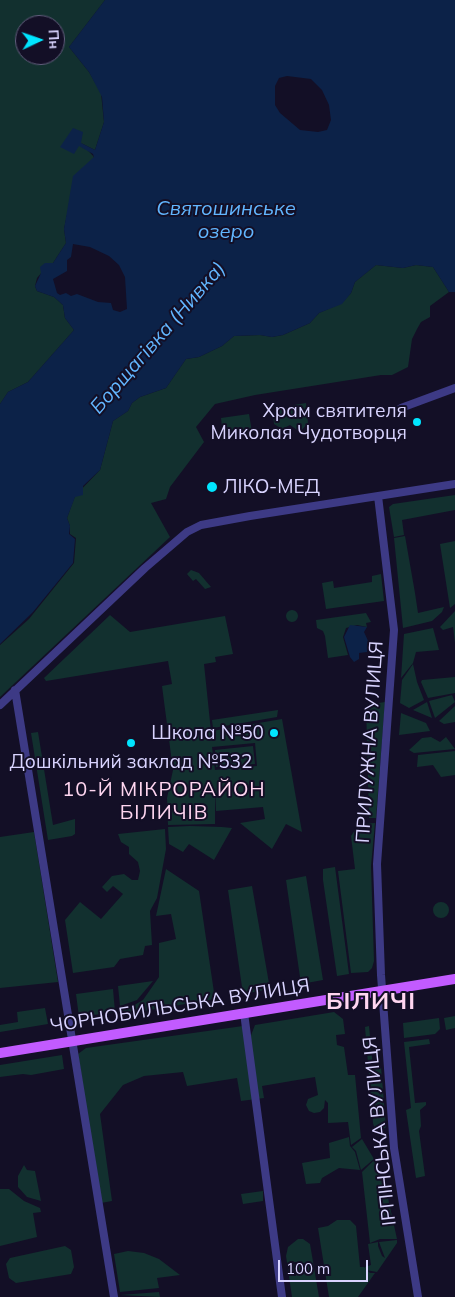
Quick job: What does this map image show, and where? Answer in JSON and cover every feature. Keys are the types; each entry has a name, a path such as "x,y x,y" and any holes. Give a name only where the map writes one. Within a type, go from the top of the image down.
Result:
{"main road":[{"name":"ЧОРНОБИЛЬСЬКА ВУЛИЦЯ","path":"0,1053 455,979"}],"street":[{"path":"401,408 455,388"},
{"path":"0,704 145,568 187,532 211,523 455,484"},
{"name":"ПРИЛУЖНА ВУЛИЦЯ","path":"378,496 394,630 377,864 382,991"},
{"path":"15,690 114,1297"},
{"name":"ІРПІНСЬКА ВУЛИЦЯ","path":"382,991 394,1148 418,1297"},
{"path":"244,1013 282,1297"}],"green space":[{"path":"0,0 105,0 69,47 89,72 101,93 104,122 95,150 81,143 94,157 68,210 64,229 66,243 53,263 49,264 37,278 35,286 37,291 54,297 63,305 65,318 74,330 28,382 8,392 0,404"},
{"path":"376,265 403,268 416,265 433,267 449,292 430,306 430,317 421,322 417,329 412,339 408,367 392,375 381,375 255,395 215,404 196,427 204,442 170,487 166,499 151,503 170,537 0,697 0,645 29,619 74,563 76,538 70,534 67,518 75,496 100,470 113,421 128,411 132,403 140,397 166,388 186,359 199,357 222,346 234,336 260,335 272,337 283,335 310,323 319,313 342,303 351,293 355,282"},
{"path":"306,403 308,423 300,432 290,425 282,429 274,424 273,415 277,411 283,409 289,412 294,405"},
{"path":"249,414 252,432 223,436 221,418"},
{"path":"455,495 455,510 402,520 404,535 394,537 389,507 393,504"},
{"path":"405,536 418,613 444,607 442,612 432,621 403,628 394,538"},
{"path":"455,541 455,604 450,608 440,544"},
{"path":"191,570 199,573 211,587 205,589 196,579 193,581 187,574"},
{"path":"381,574 384,601 326,609 322,583 333,581 334,588 372,582 372,576"},
{"path":"290,610 294,610 298,616 294,622 290,622 286,618 286,614"},
{"path":"455,611 455,643 453,627 443,630 440,627"},
{"path":"366,613 371,622 366,623 367,627 357,625 346,628 343,637 348,655 328,658 325,636 323,631 317,628 316,620"},
{"path":"110,615 130,632 225,616 233,654 215,657 216,662 204,664 212,741 212,731 282,719 302,832 286,824 272,849 240,823 265,819 263,807 216,811 215,787 215,824 168,825 167,798 173,770 162,686 172,684 168,661 46,681 44,678","holes":["255,743 257,766 215,770 212,747"]},
{"path":"433,628 439,650 416,652 413,663 401,678 404,634"},
{"path":"413,664 424,700 409,708 400,703 402,680"},
{"path":"455,677 455,693 428,698 421,682 422,680"},
{"path":"452,695 455,702 435,718 429,701"},
{"path":"385,702 376,818 369,818 366,705"},
{"path":"427,702 432,718 413,710"},
{"path":"455,706 455,722 444,724 439,721"},
{"path":"278,710 277,717 213,728 212,720"},
{"path":"401,713 426,723 430,731 399,735"},
{"path":"38,732 53,825 75,819 75,834 72,836 48,840 31,733"},
{"path":"431,737 440,742 446,737 455,749 414,753 409,750 422,738"},
{"path":"253,746 255,764 216,767 215,750"},
{"path":"455,751 455,775 441,777 433,765 417,767 418,755"},
{"path":"375,823 371,866 374,961 372,968 368,972 351,973 338,871 355,869 351,836 363,824"},
{"path":"168,827 232,828 214,860 189,844 183,852 169,844"},
{"path":"165,829 166,849 157,898 150,911 152,945 145,946 143,955 120,959 114,967 73,973 65,920 80,902 101,919 123,894 113,886 107,892 102,887 112,876 124,874 132,880 138,880 140,871 138,862 129,854 129,847 121,842 118,834"},
{"path":"34,832 58,982 0,988 0,837"},
{"path":"335,867 349,974 337,976 323,880 323,869"},
{"path":"166,869 199,891 215,999 120,1015 119,1010 131,1007 143,1000 159,977 159,943 176,939 171,914 156,916"},
{"path":"306,876 323,980 301,984 286,880"},
{"path":"252,886 270,989 243,994 228,890"},
{"path":"438,902 444,902 449,907 447,916 438,918 433,913 433,907"},
{"path":"153,981 137,1000 120,1006 118,986"},
{"path":"113,989 115,1012 79,1017 76,994"},
{"path":"45,1008 48,1024 0,1032 0,1025 18,1022 17,1012"},
{"path":"334,1012 343,1019 345,1034 336,1035 337,1045 344,1047 348,1075 355,1075 361,1138 351,1145 348,1122 328,1123 328,1103 325,1100 324,1108 320,1112 314,1113 309,1111 306,1105 308,1099 318,1095 315,1077 262,1086 264,1098 241,1101 237,1078 187,1086 183,1072 144,1076 123,1085 100,1114 112,1201 101,1203 78,1054 86,1048 243,1026 250,1038 255,1025"},
{"path":"455,1016 455,1028 446,1030 444,1018"},
{"path":"439,1018 440,1029 435,1034 404,1038 403,1023"},
{"path":"369,1026 373,1068 381,1067 386,1127 379,1133 375,1130 373,1123 365,1027"},
{"path":"429,1039 430,1044 409,1047 415,1103 426,1102 426,1105 420,1110 421,1126 419,1131 425,1176 416,1178 406,1110 411,1108 404,1042"},
{"path":"62,1055 64,1069 31,1075 23,1074 0,1077 0,1065"},
{"path":"349,1137 350,1146 355,1152 360,1170 339,1168 322,1178 320,1183 306,1184 302,1163 330,1158 329,1143"},
{"path":"362,1139 374,1159 361,1170 356,1151 352,1147"},
{"path":"374,1160 383,1175 397,1239 380,1239 370,1243 362,1172"},
{"path":"24,1165 27,1170 35,1171 41,1201 27,1197 18,1187 18,1176"},
{"path":"0,1189 9,1189 24,1201 40,1208 41,1212 33,1213 37,1237 0,1246"},
{"path":"263,1191 263,1201 243,1204 241,1194"},
{"path":"337,1220 350,1220 356,1226 360,1267 364,1267 370,1273 375,1273 358,1297 329,1297 318,1228 328,1226"},
{"path":"298,1239 303,1239 310,1244 319,1297 292,1297 286,1256 288,1247"},
{"path":"397,1240 397,1243 377,1272 366,1270 365,1267 371,1265 368,1244 378,1242 382,1256 385,1258 379,1242"},
{"path":"65,1246 71,1250 74,1267 71,1274 16,1283 9,1278 6,1264 10,1258"},
{"path":"128,1251 144,1253 159,1259 180,1275 157,1278 159,1288 120,1292 114,1254"},
{"path":"159,1292 160,1297 120,1295"}],"water":[{"name":"Святошинське озеро","path":"105,0 455,0 455,292 449,292 433,267 416,265 403,268 376,265 355,282 351,293 342,304 319,313 310,323 283,335 272,337 260,335 234,336 222,346 199,357 186,359 166,388 140,397 132,403 128,411 113,421 100,470 83,486 83,495 75,497 67,518 70,526 69,534 75,539 73,563 33,612 0,644 0,404 8,392 28,382 74,330 65,318 63,305 54,297 37,291 35,286 41,273 40,267 45,263 53,263 66,243 64,229 73,176 94,157 93,154 79,146 74,154 60,147 73,128 83,132 81,143 95,150 104,122 102,97 89,72 69,47","holes":["287,76 311,79 322,90 329,105 331,120 327,130 318,132 300,130 280,113 275,105 275,86 279,78","73,244 90,247 109,256 119,265 125,277 127,309 120,312 113,310 111,303 98,302 77,294 71,296 66,293 60,295 57,293 53,279 67,271 67,260 71,257"]},
{"path":"350,625 367,627 364,632 369,643 367,652 359,653 359,659 354,662 350,657 344,637"}],"place":[{"name":"Храм святителя Миколая Чудотворця","path":"417,422"},
{"name":"ЛІКО-МЕД","path":"212,487"},
{"name":"Школа №50","path":"274,733"},
{"name":"Дошкільний заклад №532","path":"131,743"}],"district":[{"name":"10-Й МІКРОРАЙОН БІЛИЧІВ","path":"164,802"},
{"name":"БІЛИЧІ","path":"371,1002"}],"water label":[{"name":"Борщагівка (Нивка)","path":"158,338"}]}
